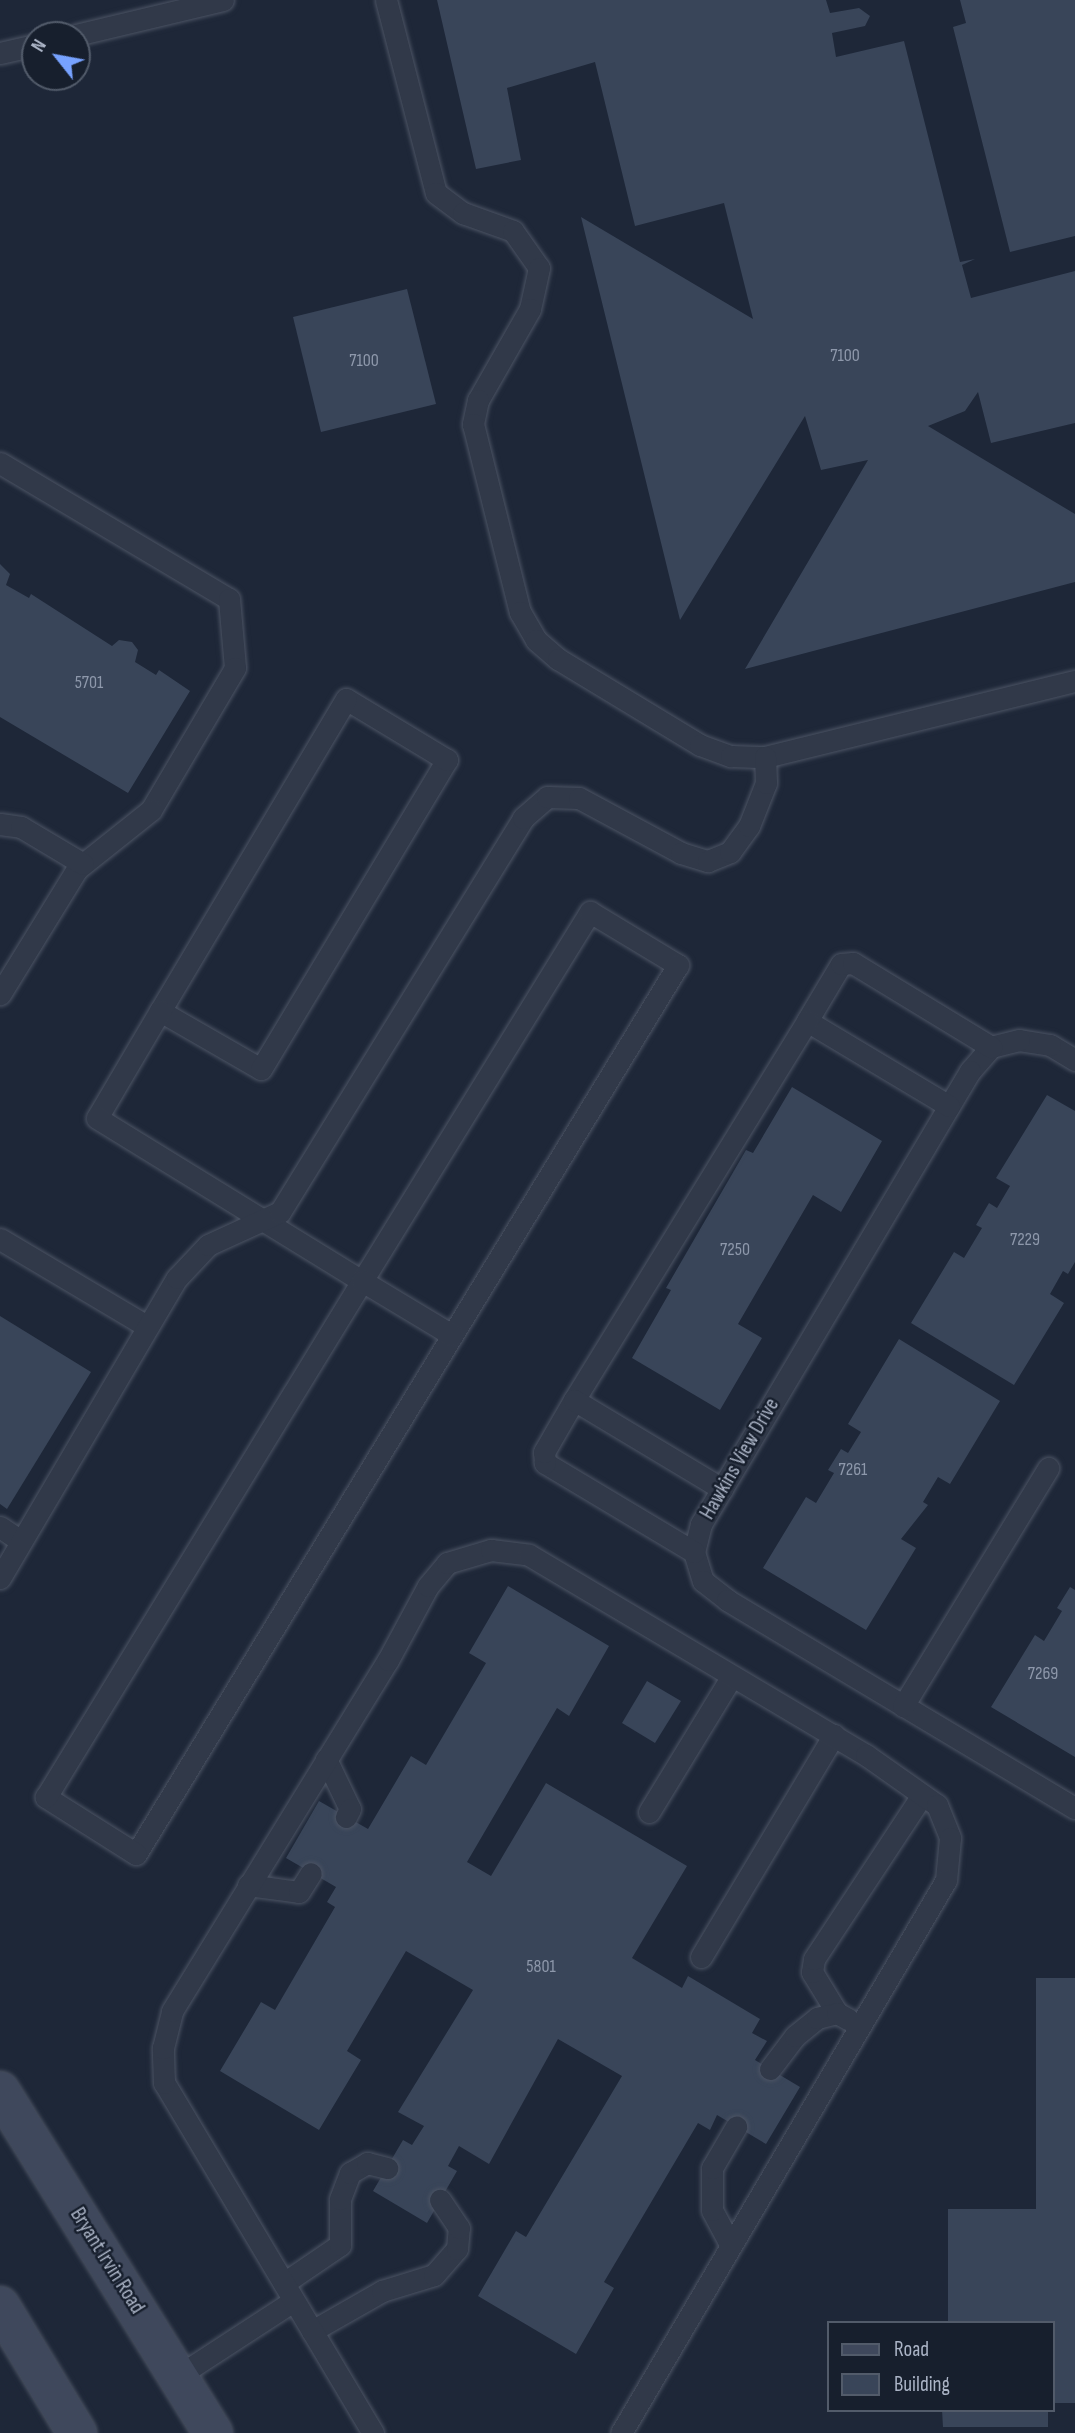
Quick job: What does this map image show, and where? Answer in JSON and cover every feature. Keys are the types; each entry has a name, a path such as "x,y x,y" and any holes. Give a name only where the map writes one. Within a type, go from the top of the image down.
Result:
{"main road":[{"name":"Bryant Irvin Road","path":"0,2091 213,2433"},
{"path":"0,2306 77,2433"}],"lane":[{"path":"91,31 223,0"},
{"path":"386,0 436,193 463,214 513,231 527,245 538,268 530,309 478,400 473,424 520,612 536,640 558,659 700,746 731,757 765,757 1075,681"},
{"path":"0,53 21,48"},
{"path":"0,463 229,598 235,667 151,810 83,864 0,993"},
{"path":"160,1011 261,1069 447,760 346,699 160,1011 97,1118 261,1221 452,1335"},
{"path":"0,1578 145,1325 177,1278 208,1245 280,1212 523,818 547,797 579,798 681,853 708,861 730,852 749,826 766,783 765,757"},
{"path":"0,824 21,827 83,864"},
{"path":"590,912 678,965 136,1854 46,1797 362,1281 590,912"},
{"path":"1075,1060 1050,1045 1019,1040 991,1046 853,963 841,964 544,1452 545,1463 694,1552 703,1581 727,1600 1075,1808"},
{"path":"807,1021 949,1106"},
{"name":"Hawkins View Drive","path":"694,1552 701,1524 949,1106 991,1046"},
{"path":"0,1239 145,1325"},
{"path":"574,1400 722,1489"},
{"path":"903,1706 1048,1468"},
{"path":"0,1527 21,1541"},
{"path":"373,2433 164,2083 163,2048 172,2011 428,1586 447,1563 491,1550 529,1555 834,1735 937,1805 950,1838 946,1880 621,2433"},
{"path":"649,1812 732,1675"},
{"path":"701,1957 834,1735"},
{"path":"326,1759 350,1809 346,1817"},
{"path":"860,2025 837,2013 812,1972 814,1959 922,1795"},
{"path":"248,1885 299,1892 311,1873"},
{"path":"771,2069 795,2036 817,2018 837,2013"},
{"path":"730,2244 712,2210 712,2168 736,2127"},
{"path":"178,2376 288,2292 340,2245 340,2199 350,2173 367,2163 387,2168"},
{"path":"312,2331 382,2291 435,2275 457,2249 459,2228 440,2200"}],"building":[{"path":"437,0 826,0 830,13 859,8 870,16 865,26 832,33 836,57 904,41 960,262 975,259 962,265 971,298 1075,271 1075,423 991,443 978,392 965,411 928,426 1075,514 1075,582 745,669 868,460 821,470 805,416 680,620 581,217 753,319 724,203 635,226 595,62 507,88 521,160 476,169"},
{"path":"960,0 1075,0 1075,236 1010,252 953,27 966,23"},
{"path":"407,289 436,404 321,432 293,317"},
{"path":"0,564 10,574 6,585 29,598 31,594 112,646 119,640 132,642 138,650 135,662 156,675 159,670 190,691 128,793 0,717"},
{"path":"792,1087 882,1141 841,1212 813,1195 738,1324 762,1338 720,1410 632,1358 671,1290 666,1288 746,1150 753,1153"},
{"path":"1047,1095 1075,1111 1075,1262 1068,1274 1063,1271 1050,1294 1064,1303 1014,1385 911,1323 954,1252 964,1258 982,1228 976,1225 989,1203 997,1208 1010,1186 996,1178"},
{"path":"0,1316 91,1372 7,1509 0,1504"},
{"path":"899,1339 1000,1401 950,1484 938,1477 923,1502 928,1505 901,1539 916,1548 866,1630 763,1568 806,1497 816,1503 834,1473 828,1470 841,1449 848,1453 861,1432 848,1424"},
{"path":"508,1586 609,1646 569,1716 557,1708 467,1862 491,1876 546,1783 687,1866 632,1958 682,1988 688,1976 760,2019 752,2033 767,2041 755,2060 800,2087 766,2144 717,2115 710,2130 698,2123 604,2282 614,2288 576,2354 478,2296 516,2231 526,2237 622,2076 558,2039 489,2164 459,2146 448,2166 457,2171 427,2223 373,2191 403,2140 412,2145 424,2126 398,2112 473,1990 406,1951 347,2051 361,2060 319,2130 220,2071 261,2002 275,2010 335,1907 327,1902 336,1887 286,1858 319,1801 368,1829 411,1756 426,1765 486,1663 469,1653"},
{"path":"1070,1587 1075,1590 1075,1757 991,1707 1035,1635 1044,1641 1062,1611 1057,1608"},
{"path":"647,1681 681,1701 655,1743 622,1723"},
{"path":"1036,1978 1075,1978 1075,2403 1054,2403 1054,2321 948,2321 948,2209 1036,2209"},
{"path":"942,2412 1048,2412 1048,2427 943,2427"}]}
